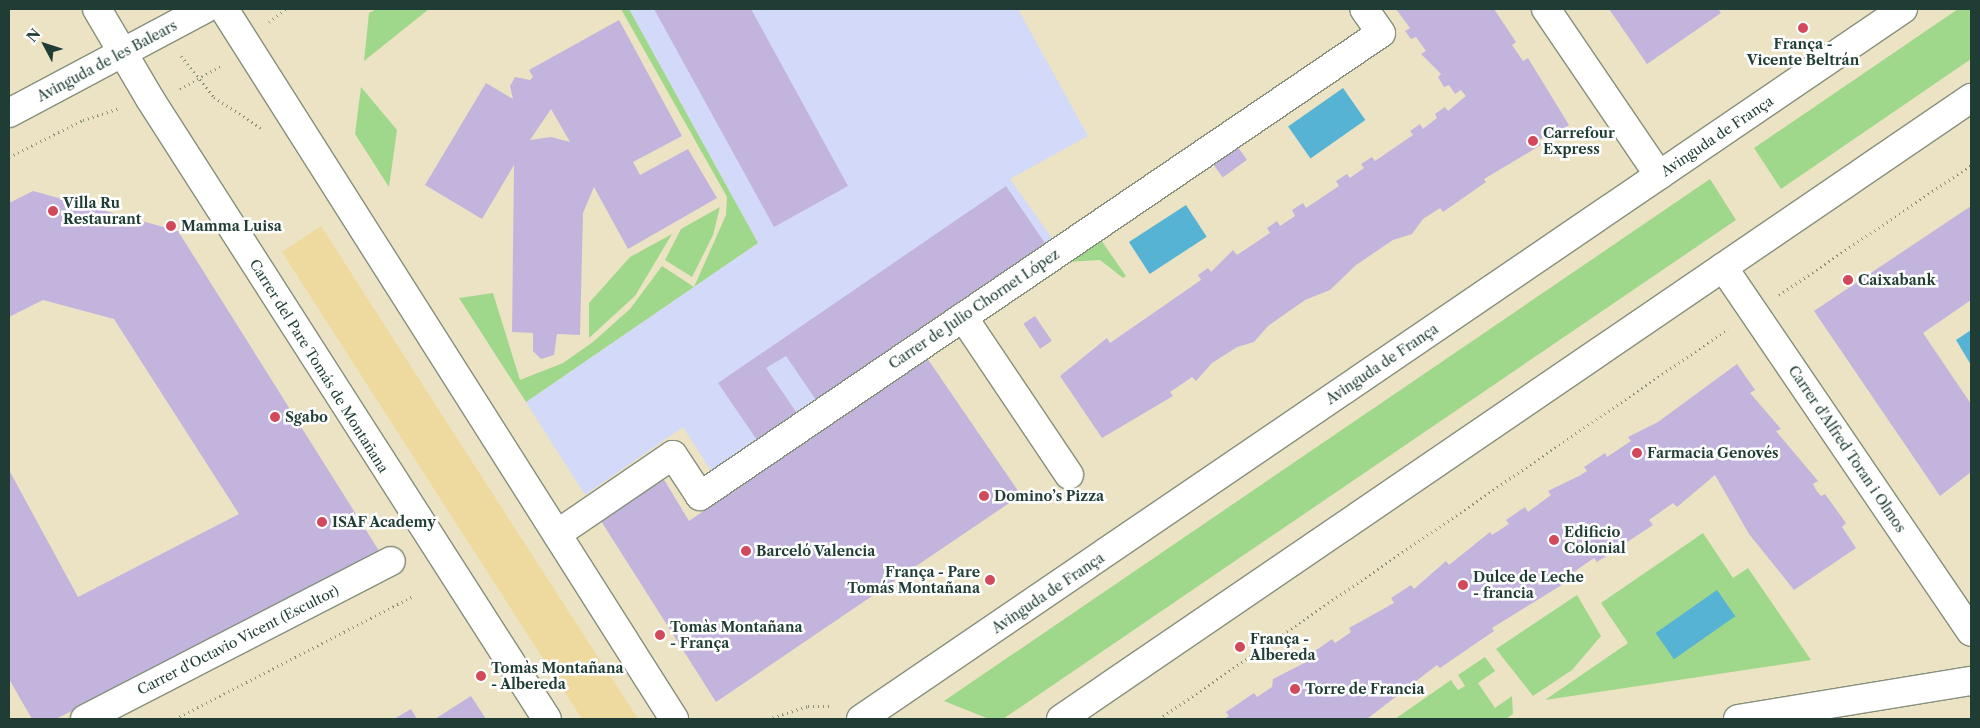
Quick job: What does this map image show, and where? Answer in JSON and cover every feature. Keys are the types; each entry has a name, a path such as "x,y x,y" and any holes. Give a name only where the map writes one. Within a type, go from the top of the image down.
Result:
{"main road":[{"name":"Carrer del Pare Tomás de Montañana","path":"97,9 123,55 547,719"},
{"name":"Avinguda de les Balears","path":"9,113 123,55 205,9"},
{"path":"224,9 674,719"},
{"name":"Carrer de Julio Chornet López","path":"557,534 673,454 700,496 1380,33 1364,9"},
{"path":"1546,9 1659,175"},
{"name":"Avinguda de França","path":"861,719 1903,9"},
{"path":"1061,719 1971,98"},
{"name":"Carrer d'Alfred Toran i Olmos","path":"1723,267 1971,632"},
{"path":"963,317 1069,475"},
{"name":"Carrer d'Octavio Vicent (Escultor)","path":"85,719 391,561"},
{"path":"1738,719 1971,681"}],"path":[{"path":"1770,301 1971,165"},
{"path":"1159,719 1736,324"},
{"path":"175,719 413,596"},
{"path":"768,719 823,704"}],"shaded area":[{"path":"629,9 1018,9 1088,136 1010,179 1054,241 713,474 683,427 585,495 526,402 758,243"}],"green space":[{"path":"377,9 429,9 364,61 369,13"},
{"path":"621,9 629,9 758,243 694,287 726,215 727,197"},
{"path":"1958,9 1971,9 1971,59 1781,189 1754,148"},
{"path":"361,87 397,130 389,187 355,134"},
{"path":"1710,179 1736,220 1003,719 989,719 944,701"},
{"path":"720,207 713,235 692,277 665,260 681,229"},
{"path":"672,234 635,296 589,338 589,303 630,257"},
{"path":"1101,240 1126,276 1123,278 1100,260 1068,262"},
{"path":"662,266 694,287 526,402 459,298 493,293 520,380 563,363 593,342 630,309"},
{"path":"1703,533 1733,578 1748,568 1811,660 1545,700 1628,643 1601,603"},
{"path":"1577,595 1601,636 1572,670 1533,696 1496,649"},
{"path":"1485,657 1495,671 1478,683 1495,708 1512,696 1513,714 1506,719 1395,719 1451,680 1458,690 1465,686 1458,675"}],"sand":[{"path":"321,226 638,719 582,719 454,520 282,252"}],"water":[{"path":"1343,88 1365,120 1310,158 1288,126"},
{"path":"1186,205 1207,237 1150,274 1129,242"},
{"path":"1971,330 1971,365 1956,340"},
{"path":"1717,590 1735,616 1674,659 1656,633"}],"building":[{"path":"654,9 751,9 848,186 774,227"},
{"path":"1396,9 1494,9 1516,42 1512,45 1523,61 1528,58 1569,125 1552,138 1549,133 1538,141 1541,145 1484,179 1486,182 1443,212 1440,208 1423,219 1412,234 1393,240 1356,265 1330,290 1305,300 1268,326 1254,342 1237,347 1212,363 1196,381 1192,377 1170,392 1173,396 1102,438 1060,376 1107,338 1110,343 1201,280 1198,275 1208,268 1211,272 1233,250 1237,255 1270,233 1267,228 1277,221 1280,226 1295,216 1292,210 1303,203 1306,208 1339,186 1336,181 1347,174 1350,178 1364,168 1361,164 1372,157 1375,161 1413,135 1410,131 1420,124 1423,129 1437,118 1435,114 1445,107 1448,111 1466,96 1461,90 1455,94 1449,85 1444,87 1438,77 1441,74 1421,54 1426,51 1416,37 1411,39 1405,31 1410,28"},
{"path":"1609,9 1718,9 1721,13 1647,64"},
{"path":"619,20 682,136 633,162 640,175 688,149 717,198 628,249 594,187 583,213 580,335 557,334 554,355 541,359 533,351 533,333 512,332 514,165 482,219 425,185 486,83 513,99 510,86 515,77 530,80 533,77 529,70","holes":["551,109 570,142 551,137 530,140"]},
{"path":"1237,146 1247,160 1223,177 1213,164"},
{"path":"1006,186 1047,246 818,403 786,356 766,368 799,416 759,443 718,383"},
{"path":"33,191 178,231 381,554 56,719 32,719 9,679 9,470 78,597 239,514 114,319 43,300 9,317 9,203"},
{"path":"1971,206 1971,300 1923,333 1971,404 1971,472 1940,496 1814,311"},
{"path":"1035,316 1052,341 1040,349 1023,324"},
{"name":"Barceló Valencia","path":"927,358 1021,495 716,702 601,521 663,478 689,521"},
{"name":"Edificio Colonial","path":"1737,364 1755,390 1750,393 1781,429 1776,431 1818,481 1813,484 1816,490 1821,496 1825,494 1846,523 1842,527 1856,548 1794,590 1749,534 1715,475 1677,507 1673,503 1649,520 1653,525 1597,562 1594,558 1571,574 1573,578 1492,628 1494,631 1440,668 1437,665 1367,719 1224,719 1229,716 1226,712 1254,693 1257,697 1272,687 1273,679 1316,657 1312,653 1332,639 1335,643 1351,632 1349,628 1394,603 1391,598 1411,585 1414,589 1446,561 1449,565 1490,532 1492,535 1509,524 1506,520 1525,507 1528,512 1551,495 1548,491 1587,471 1584,467 1605,453 1607,457 1631,441 1628,437 1658,422"},
{"path":"471,696 486,719 435,719"},
{"path":"411,709 417,719 394,719"}],"place":[{"name":"França - Vicente Beltrán","path":"1803,28"},
{"name":"Carrefour Express","path":"1533,141"},
{"name":"Villa Ru Restaurant","path":"53,211"},
{"name":"Mamma Luisa","path":"171,226"},
{"name":"Caixabank","path":"1848,280"},
{"name":"Sgabo","path":"275,417"},
{"name":"Farmacia Genovés","path":"1637,453"},
{"name":"Domino’s Pizza","path":"984,496"},
{"name":"ISAF Academy","path":"322,522"},
{"name":"Edificio Colonial","path":"1554,540"},
{"name":"Barceló Valencia","path":"746,551"},
{"name":"França - Pare Tomás Montañana","path":"990,580"},
{"name":"Dulce de Leche - francia","path":"1463,585"},
{"name":"Tomàs Montañana - França","path":"660,635"},
{"name":"França - Albereda","path":"1240,647"},
{"name":"Tomàs Montañana - Albereda","path":"481,676"},
{"name":"Torre de Francia","path":"1295,689"}]}
